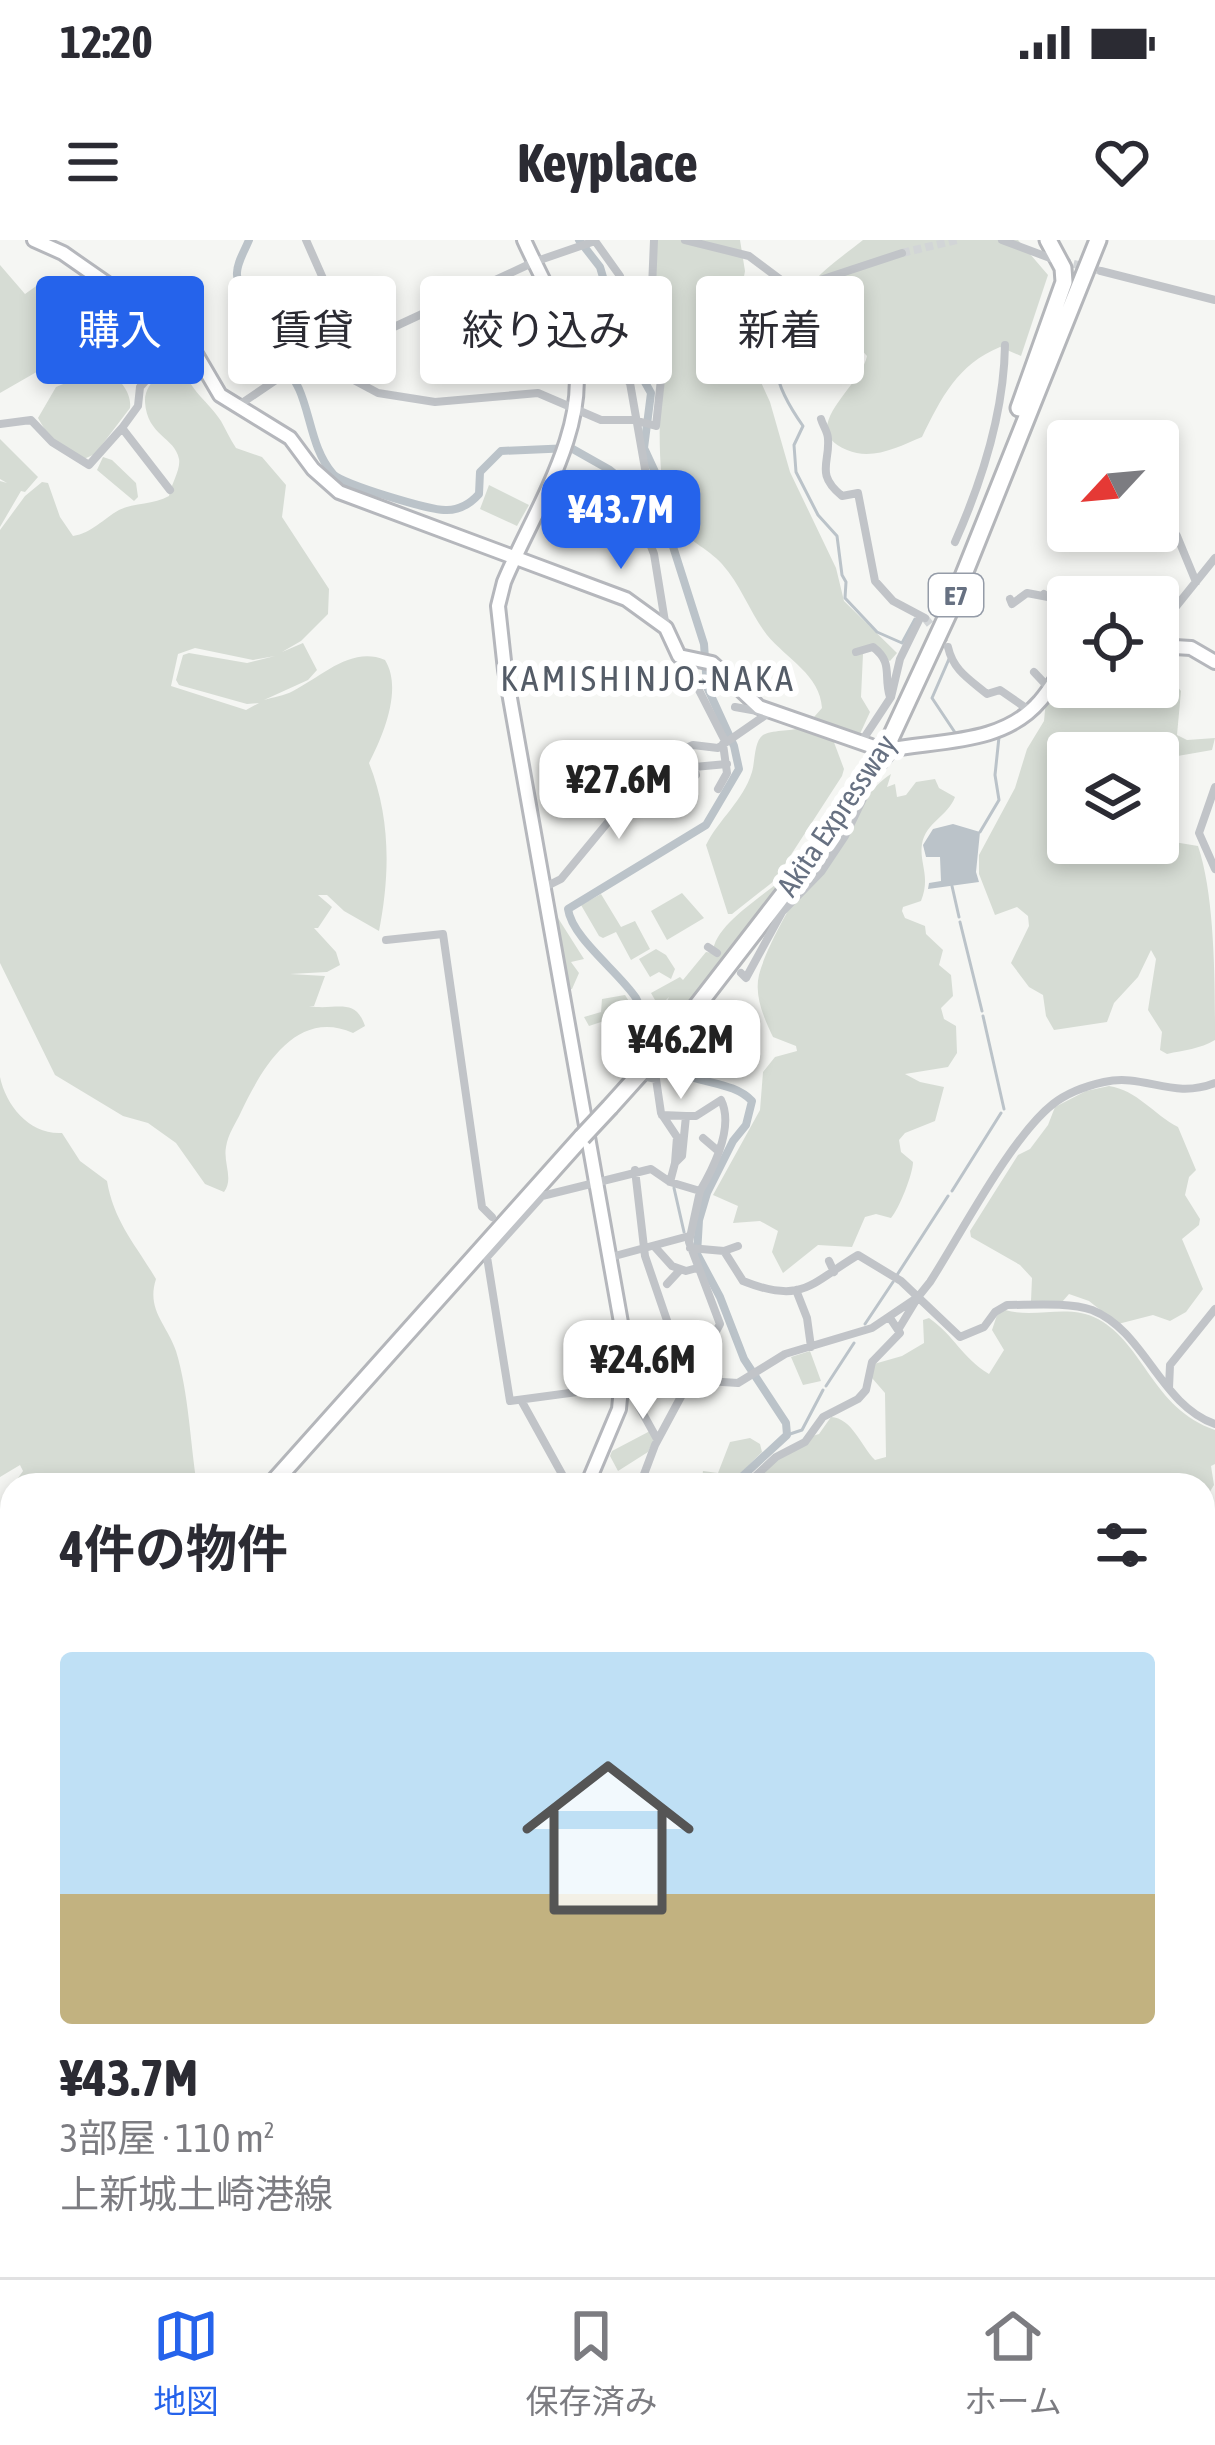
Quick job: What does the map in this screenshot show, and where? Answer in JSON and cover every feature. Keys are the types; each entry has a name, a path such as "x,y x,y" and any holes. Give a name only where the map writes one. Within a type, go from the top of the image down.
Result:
{"highway":[{"name":"Akita Expressway","path":"283,1473 646,1071 840,819 890,741 941,631 1064,330 1095,240"},
{"name":"Akita Expressway","path":"762,922 861,776 890,723 1095,240"},
{"path":"1064,330 1108,240"},
{"path":"1008,439 1064,282 1063,268 1049,249"}],"main road":[{"path":"34,240 96,276"},
{"path":"524,240 540,276"},
{"path":"204,369 215,389 294,441 313,469 339,492 626,599 666,628 675,651 687,660 712,663 759,707 866,743"},
{"path":"577,384 565,442 500,598 499,626 625,1345 613,1428 592,1473"},
{"path":"1179,647 1191,648 1215,662"},
{"path":"894,748 987,735 1030,711 1047,690"}],"street":[{"path":"306,240 322,276"},
{"path":"396,326 534,262 594,240 620,276"},
{"path":"653,276 654,240"},
{"path":"685,240 749,256 793,289 902,253"},
{"path":"1002,240 1049,249"},
{"path":"1101,271 1215,300"},
{"path":"955,542 988,454 1004,383 1005,345"},
{"path":"0,424 31,420 52,442 89,466 138,406 143,384"},
{"path":"239,405 270,384"},
{"path":"361,384 378,393 435,402 538,393 601,420 656,426 660,384"},
{"path":"629,384 643,423 647,484 640,518 654,554 666,628"},
{"path":"821,419 829,441 824,468 842,496 858,493 875,581 893,601 923,617 900,659 891,698 866,743"},
{"path":"122,428 170,490"},
{"path":"1179,541 1196,583"},
{"path":"1179,604 1215,558"},
{"path":"1010,599 1012,604 1028,593 1047,597"},
{"path":"856,652 873,646 882,654 888,664 891,698"},
{"path":"948,646 952,664 987,694 1000,690 1030,711"},
{"path":"687,660 728,740 727,764 718,789"},
{"path":"1034,672 1047,686"},
{"path":"735,706 770,712"},
{"path":"545,887 561,879 613,816 651,787 680,751 693,745 714,749 770,712"},
{"path":"741,973 746,978 782,912 821,872 894,748"},
{"path":"688,781 696,775 694,766 727,764"},
{"path":"1215,787 1199,833 1215,869"},
{"path":"386,940 443,934 482,1207 492,1217"},
{"path":"646,1071 656,1079 662,1115 677,1137 670,1182"},
{"path":"898,1330 1029,1127 1055,1102 1108,1081 1190,1091 1215,1086"},
{"path":"645,1473 720,1324 689,1236 700,1191 726,1131 725,1108 721,1100 696,1116 662,1115"},
{"path":"675,1162 682,1156 686,1116"},
{"path":"703,1138 717,1150"},
{"path":"700,1191 670,1182 651,1168 634,1171 542,1196 508,1231 487,1257 507,1398 689,1380 731,1385 785,1354 856,1334 890,1318 918,1297"},
{"path":"634,1171 649,1248 689,1380"},
{"path":"611,1257 689,1236"},
{"path":"692,1248 724,1251 738,1246"},
{"path":"649,1248 680,1270 697,1268"},
{"path":"724,1251 742,1281 772,1291 815,1286 857,1255 918,1297 959,1336 984,1327 995,1312 1007,1306 1095,1312 1125,1336 1192,1414 1215,1424"},
{"path":"829,1261 834,1272"},
{"path":"667,1284 680,1270"},
{"path":"796,1290 811,1347"},
{"path":"1169,1390 1170,1365 1215,1309"},
{"path":"759,1473 776,1457 805,1442 824,1417 858,1400 872,1362 900,1334 890,1318"},
{"path":"646,1383 636,1401 658,1440"},
{"path":"520,1400 561,1473"}],"shaded area":[{"path":"653,240 740,240 744,276 696,276 696,384 762,384 790,472 836,568 844,601 897,653 890,661 870,650 863,654 861,697 870,712 859,736 814,717 822,708 809,677 767,635 722,564 678,527 667,508 660,405 663,384 672,384 672,276 655,276"},
{"path":"863,240 1018,240 1048,275 1021,356 1000,347 985,354 952,384 922,437 866,454 847,450 827,431 835,407 851,384 864,384 864,276 820,276"},
{"path":"0,265 25,294 36,286 36,372 0,393"},
{"path":"192,384 236,448 262,457 286,485 282,517 329,589 328,614 301,641 282,652 303,643 317,670 308,680 264,700 290,693 361,657 385,660 392,685 385,726 369,763 386,847 379,931 327,895 318,895 332,907 314,928 336,952 340,965 327,972 290,974 325,976 314,1006 309,1006 350,1008 365,1026 353,1033 333,1027 314,1029 298,1035 271,1061 228,1138 224,1192 205,1184 176,1143 148,1123 123,1116 55,1075 0,963 0,530 42,482 48,483 60,517 73,536 119,510 169,496 179,459 147,413 149,387","holes":["195,648 253,660 275,656 247,663 183,655 176,680 179,685 247,704 259,703 246,710 171,686 178,654"]},
{"path":"56,387 124,387 130,408 95,454 84,459 48,435 38,418"},
{"path":"0,439 38,477 21,491 0,527 0,481 7,483 0,479"},
{"path":"103,457 136,483 134,501 97,470"},
{"path":"489,485 529,505 517,526 480,509"},
{"path":"1181,691 1177,732 1047,732 1047,864 1179,864 1179,843 1198,846 1211,914 1215,1040 1167,1054 1160,1050 1162,1032 1148,1010 1156,959 1151,950 1138,977 1114,1003 1107,1022 1054,1030 1043,995 1029,987 1011,963 1029,926 1028,916 1017,907 995,915 979,874 979,855 1044,721 1046,700 1047,708 1179,708"},
{"path":"801,728 832,737 844,769 842,776 774,881 728,914 706,845 748,782 760,738"},
{"path":"1179,736 1215,738 1212,750 1179,756"},
{"path":"891,774 887,787 895,784 897,797 906,795 916,782 935,779 939,788 955,797 924,836 921,901 902,911 905,918 925,926 926,934 943,950 939,965 951,975 953,996 941,1008 944,1019 956,1026 957,1053 948,1067 905,1074 944,1087 935,1121 899,1140 901,1152 913,1162 891,1218 865,1217 852,1247 818,1245 783,1273 772,1252 778,1231 760,1221 733,1223 738,1206 713,1195 760,1110 763,1072 775,1057 797,1051 796,1046 773,1037 759,999 759,975 779,928 815,866 856,808"},
{"path":"953,824 980,832 979,882 928,889 929,883 941,881 940,857 926,857 923,845 933,829"},
{"path":"782,879 715,975 668,1028 662,1027 658,1019 669,997 659,1007 651,993 680,977 683,980 706,952 713,953 729,923"},
{"path":"682,893 704,918 667,940 651,911"},
{"path":"601,894 621,927 635,921 650,949 631,960 616,932 599,936 581,905"},
{"path":"555,919 584,959 571,962 579,973 567,990"},
{"path":"656,949 675,969 671,979 659,972 650,977 639,959"},
{"path":"625,995 634,1009 645,1049 642,1054 632,1051 619,1016 589,1026 584,1017 601,1012 602,999"},
{"path":"0,1077 21,1117 40,1129 62,1133 80,1161 107,1181 120,1221 156,1279 156,1308 176,1351 184,1384 195,1473 22,1473 20,1465 0,1473"},
{"path":"1109,1086 1128,1092 1178,1127 1196,1170 1185,1195 1199,1225 1182,1239 1203,1289 1186,1312 1170,1321 1153,1315 1118,1324 1089,1301 1069,1294 1062,1302 1031,1301 1032,1278 1020,1265 971,1237 970,1231 1018,1155 1030,1149 1055,1107 1086,1091"},
{"path":"1005,1310 1075,1312 1114,1330 1177,1407 1215,1430 1212,1473 758,1473 806,1438 819,1434 831,1417 850,1427 875,1460 886,1457 885,1393 872,1378 874,1364 924,1343 923,1320 929,1318 989,1374 1004,1350 992,1330 997,1315"},
{"path":"810,1351 821,1381 803,1385 791,1357"},
{"path":"650,1431 654,1439 648,1452 618,1471 612,1451"},
{"path":"750,1438 760,1444 762,1452 741,1473 718,1473 730,1442"}],"waterway":[{"path":"249,240 237,271 240,291 299,389 321,454 333,474 406,502 452,510 479,494 480,472 501,451 571,448 610,470 662,512 704,644 707,687 734,746 739,769 706,825 568,909 587,943 636,998 644,1034 657,1053 684,1074 735,1089 752,1101 746,1125 707,1193 697,1254 744,1359 786,1423 787,1435 746,1473"},
{"path":"579,240 600,267 622,341 651,393 644,448 662,487 665,515"},
{"path":"780,384 803,426 794,445 796,472 818,515 837,536 845,598 877,632 902,643 915,619"},
{"path":"949,659 932,698 956,734"},
{"path":"980,832 999,800 995,775 999,737"},
{"path":"952,886 959,917"},
{"path":"960,922 982,1011"},
{"path":"983,1016 1004,1109"},
{"path":"952,1191 1001,1113"},
{"path":"674,1188 684,1232"},
{"path":"897,1275 948,1196"},
{"path":"865,1324 893,1282"},
{"path":"826,1386 854,1343"},
{"path":"787,1435 802,1430 823,1390"}],"tunnel":[{"path":"902,253 957,240"},
{"path":"1062,261 1101,271"},
{"path":"925,618 948,647"}],"district":[{"name":"KAMISHINJO-NAKA","path":"648,678"}]}
